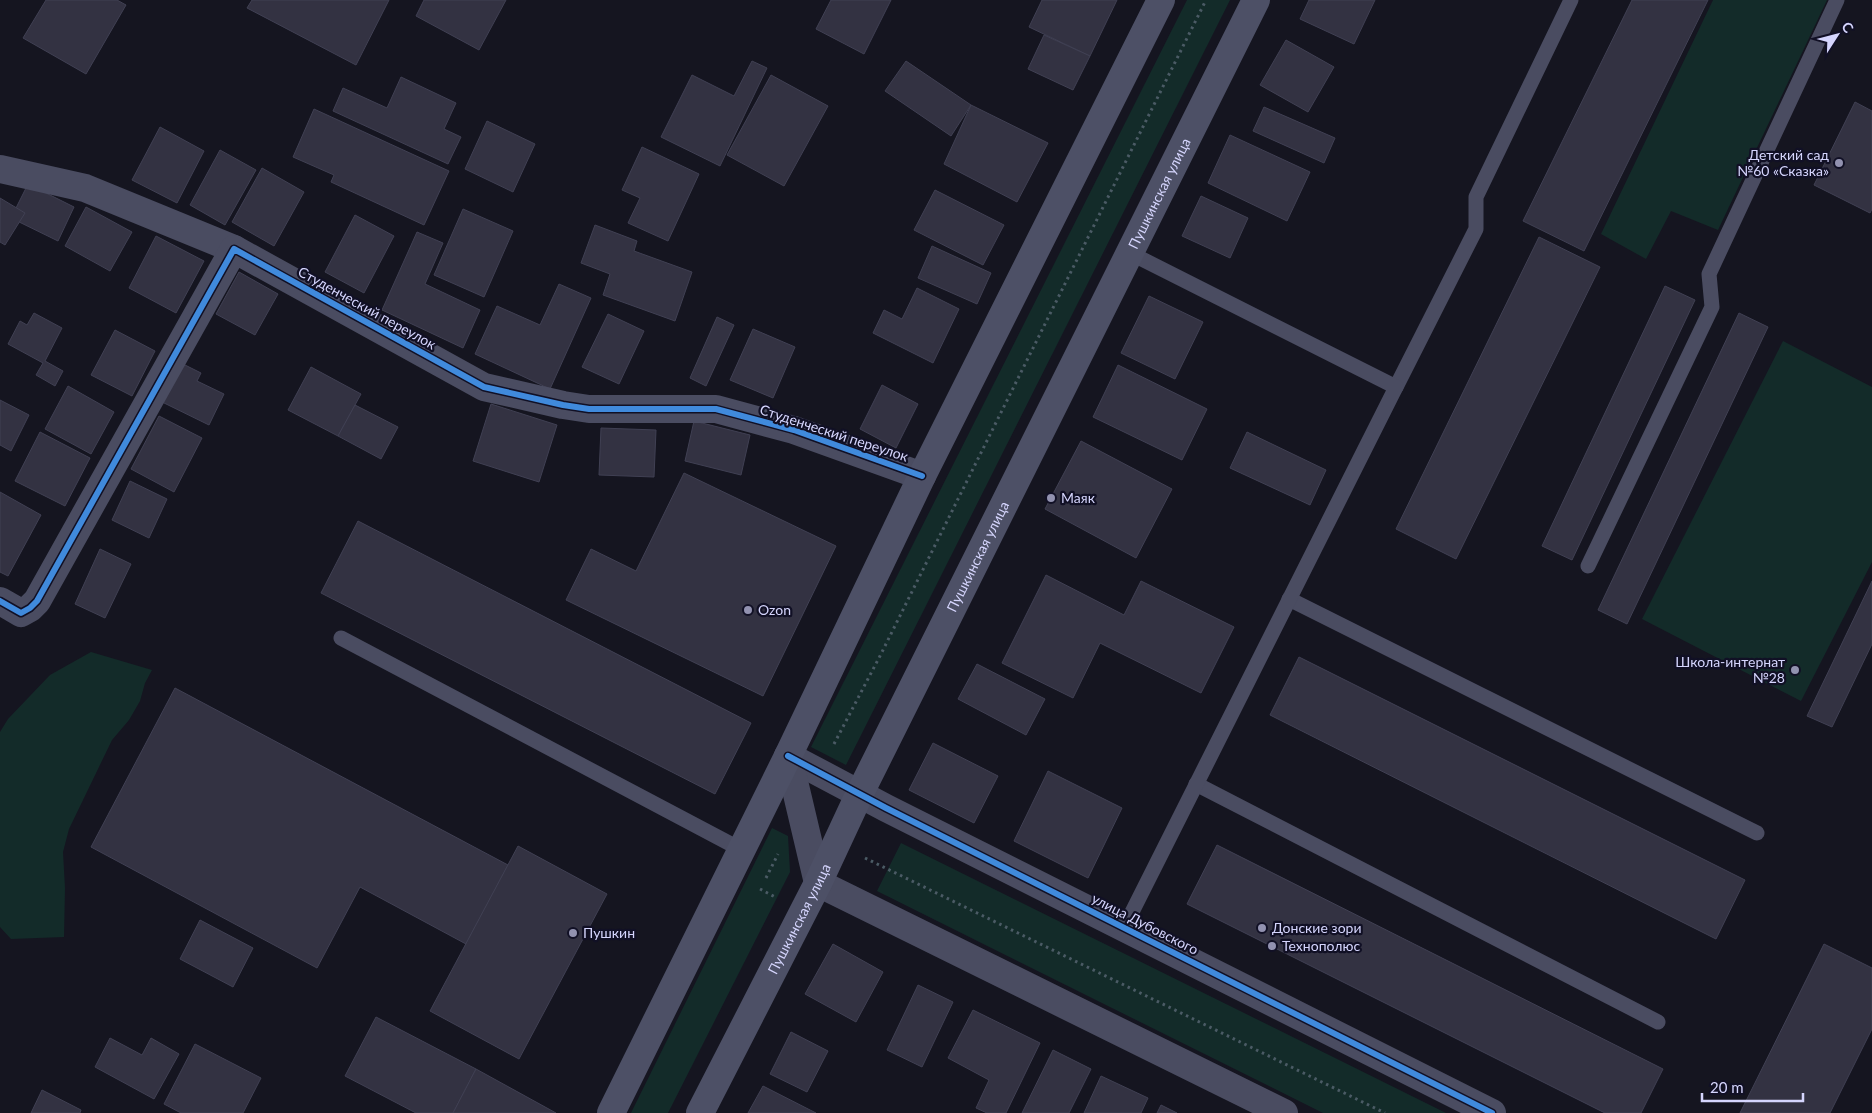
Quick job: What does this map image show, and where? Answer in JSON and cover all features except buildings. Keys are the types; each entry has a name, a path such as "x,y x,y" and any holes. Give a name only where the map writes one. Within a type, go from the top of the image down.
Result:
{"main road":[{"path":"612,1113 788,756 922,476 1162,0"},
{"name":"Пушкинская улица","path":"700,1113 818,883 859,795 1256,0"}],"street":[{"name":"Студенческий переулок","path":"0,169 85,188 234,249 484,387 563,406 589,409 716,409 794,430 922,476"},
{"path":"0,601 21,613 37,601 234,249"},
{"name":"улица Дубовского","path":"788,756 859,795 1492,1113"},
{"path":"788,756 818,883 1284,1113"}],"lane":[{"path":"1124,928 1476,229 1476,198 1571,0"},
{"path":"1588,566 1712,307 1708,274 1837,0"},
{"path":"1130,253 1396,387"},
{"path":"1289,599 1758,833"},
{"path":"341,638 742,850"},
{"path":"1196,784 1658,1022"}],"path":[{"path":"820,773 1206,0"},
{"path":"755,898 801,810"},
{"path":"862,857 1385,1113"}],"green space":[{"path":"1187,0 1230,0 846,765 811,747"},
{"path":"1713,0 1827,0 1718,230 1671,211 1646,259 1601,234"},
{"path":"1783,341 1872,387 1872,562 1801,701 1642,619"},
{"path":"91,652 152,670 145,683 140,701 129,720 112,740 69,829 63,852 65,888 64,937 11,939 0,927 0,732 8,719 50,675"},
{"path":"772,828 788,836 790,872 668,1113 631,1113"},
{"path":"901,843 1446,1113 1323,1113 877,891"}],"cycle path":[{"path":"0,601 21,613 37,601 234,249 484,387 589,409 716,409 794,430 922,476"},
{"path":"788,756 886,808 1492,1113"}],"place":[{"name":"Детский сад №60 «Сказка»","path":"1839,163"},
{"name":"Маяк","path":"1051,498"},
{"name":"Ozon","path":"748,610"},
{"name":"Школа-интернат №28","path":"1795,670"},
{"name":"Донские зори","path":"1262,928"},
{"name":"Пушкин","path":"573,933"},
{"name":"Технополюс","path":"1272,946"}]}
